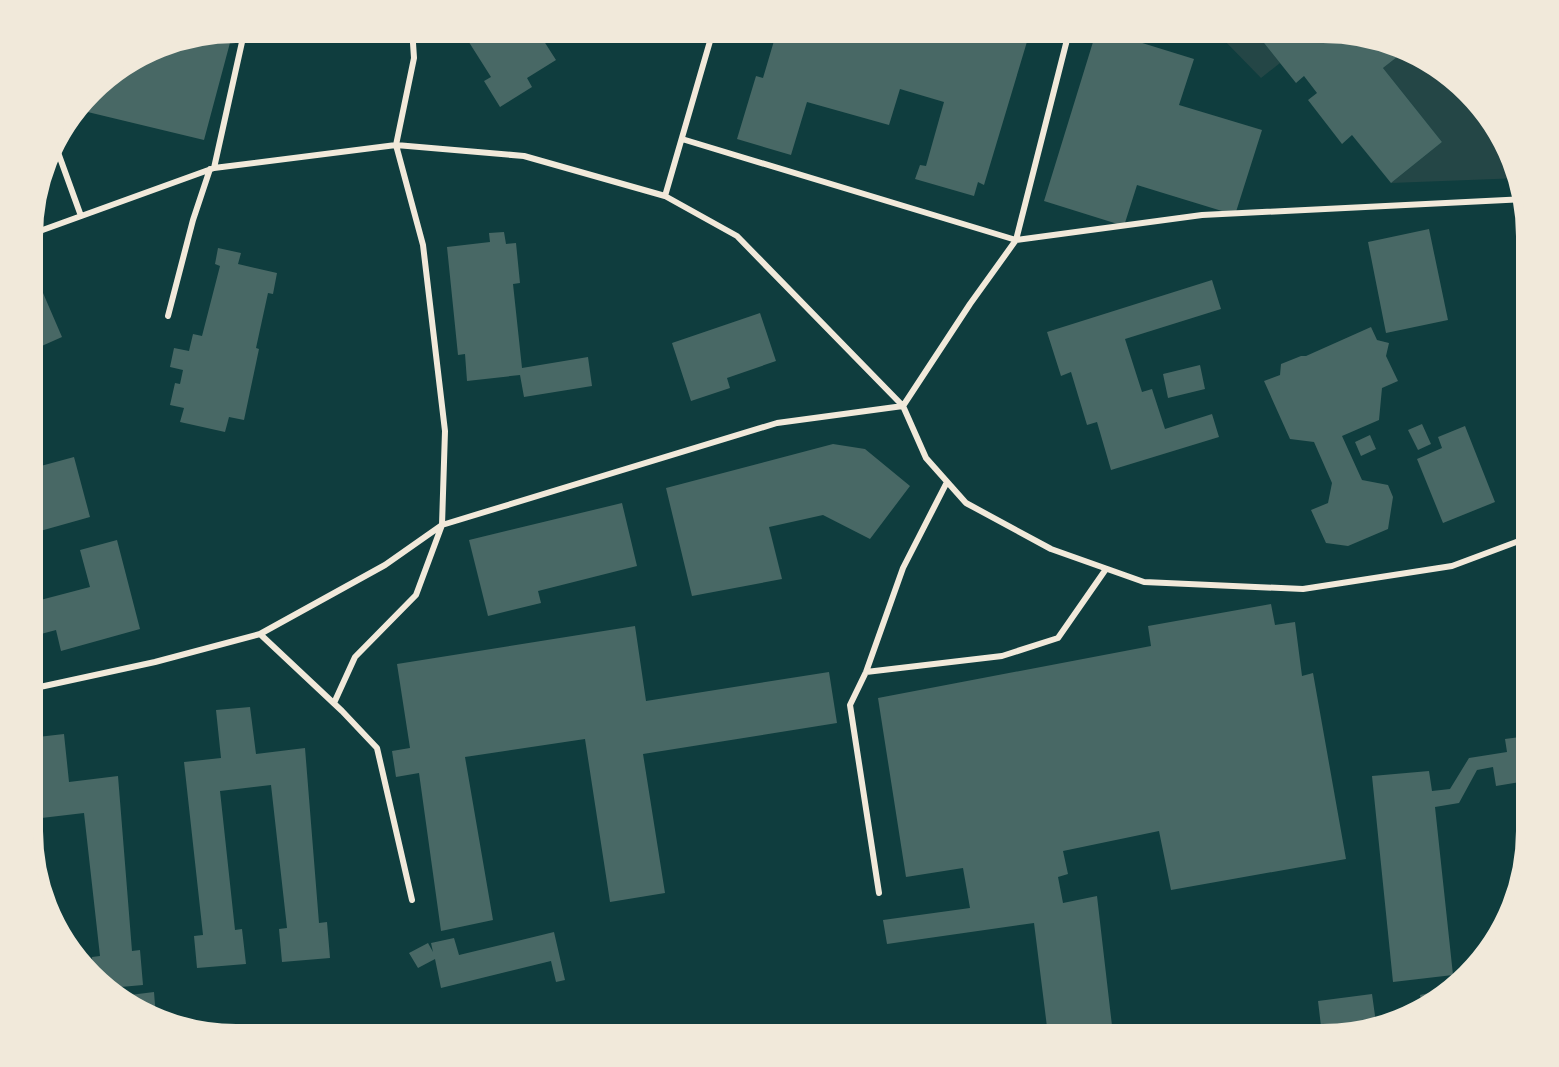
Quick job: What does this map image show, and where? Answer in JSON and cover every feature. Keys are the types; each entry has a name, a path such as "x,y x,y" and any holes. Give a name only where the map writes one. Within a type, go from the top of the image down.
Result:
{"lane":[{"path":"168,316 193,220 212,169 243,38"},
{"path":"334,703 355,657 416,595 442,525 445,431 423,245 396,145 414,58 413,38"},
{"path":"665,196 711,38"},
{"path":"38,687 155,662 260,634 385,565 442,525 777,423 903,406 1016,240 1067,38"},
{"path":"682,139 1016,240 1202,215 1517,200"},
{"path":"38,232 212,169 396,145 524,156 665,196 737,236 903,406 926,458 966,503 1051,549 1144,582 1303,589 1452,566 1521,540"},
{"path":"58,151 81,216"},
{"path":"879,893 850,705 866,672 903,568 947,482"},
{"path":"866,672 1002,656 1058,638 1106,569"},
{"path":"260,634 377,748 412,900"}],"shaded area":[{"path":"1222,38 1270,38 1264,43 1280,63 1261,78"},
{"path":"1401,54 1453,87 1488,126 1512,178 1391,183 1442,142 1383,68"}],"building":[{"path":"231,38 204,140 83,111 116,79 160,53 198,42"},
{"path":"466,38 542,38 556,60 527,78 532,87 500,107 484,81 491,77"},
{"path":"775,38 1028,38 984,185 978,182 974,196 915,179 920,165 926,166 944,102 900,89 889,125 807,102 791,155 737,139 756,76 763,78"},
{"path":"1094,38 1126,38 1194,59 1179,105 1262,130 1235,215 1137,185 1124,226 1044,201"},
{"path":"1270,38 1336,38 1401,54 1383,68 1442,142 1391,183 1352,135 1342,144 1308,100 1317,93 1304,76 1296,83 1264,43"},
{"path":"1429,229 1448,320 1386,333 1368,242"},
{"path":"504,232 506,244 516,243 520,283 513,284 522,368 588,357 592,386 524,397 520,375 467,381 465,354 458,355 447,247 490,242 489,233"},
{"path":"218,248 241,253 238,264 277,273 273,294 268,293 244,420 229,417 225,432 180,422 184,408 170,405 175,383 180,384 183,370 170,367 174,348 189,351 193,334 202,336 220,266 215,264"},
{"path":"1212,280 1221,309 1125,339 1142,392 1152,389 1165,429 1212,414 1219,437 1111,470 1097,422 1087,425 1071,372 1061,376 1047,332"},
{"path":"38,287 62,337 38,348"},
{"path":"760,313 776,361 727,378 730,388 691,401 672,343"},
{"path":"1371,327 1377,340 1389,343 1386,356 1398,381 1382,388 1379,420 1342,436 1362,480 1388,485 1393,497 1388,529 1348,546 1326,543 1311,510 1328,503 1332,483 1314,442 1290,439 1264,381 1280,375 1281,364"},
{"path":"1200,365 1205,389 1168,398 1163,374"},
{"path":"1422,424 1431,444 1418,450 1408,430"},
{"path":"1465,426 1495,502 1443,523 1417,459 1442,448 1438,437"},
{"path":"1370,435 1376,449 1361,456 1355,442"},
{"path":"833,444 865,449 910,486 870,539 823,515 769,527 782,579 692,596 666,488"},
{"path":"74,457 90,517 38,532 38,467"},
{"path":"622,503 637,566 538,591 541,603 488,616 469,540"},
{"path":"117,540 140,629 61,651 56,630 38,635 38,601 90,587 80,550"},
{"path":"1271,604 1275,625 1295,622 1302,676 1313,673 1346,859 1171,890 1159,831 1063,851 1068,874 1058,877 1063,903 1097,896 1112,1029 1047,1029 1034,923 887,944 883,920 970,908 963,868 906,877 878,698 1151,646 1148,626"},
{"path":"635,626 646,701 829,672 837,723 643,754 665,893 610,902 585,739 465,757 493,920 441,931 419,773 396,777 392,751 410,748 397,664"},
{"path":"250,707 256,754 305,748 319,923 327,922 330,958 282,962 279,929 287,928 271,785 220,791 235,930 242,929 246,964 197,968 194,936 203,935 184,762 221,758 216,710"},
{"path":"64,734 69,782 118,776 132,951 140,950 143,985 115,987 93,967 92,957 100,956 84,813 38,818 38,737"},
{"path":"1521,737 1521,782 1496,786 1493,767 1477,770 1459,803 1435,807 1453,975 1393,982 1372,776 1429,771 1432,791 1450,789 1469,758 1507,752 1505,739"},
{"path":"554,932 565,980 556,982 551,961 441,988 435,959 418,968 409,953 428,943 433,952 431,943 454,938 459,955"},
{"path":"1439,991 1422,1002 1420,995"},
{"path":"154,992 156,1012 137,1002 127,995"},
{"path":"1372,994 1376,1021 1321,1029 1318,1001"}]}
